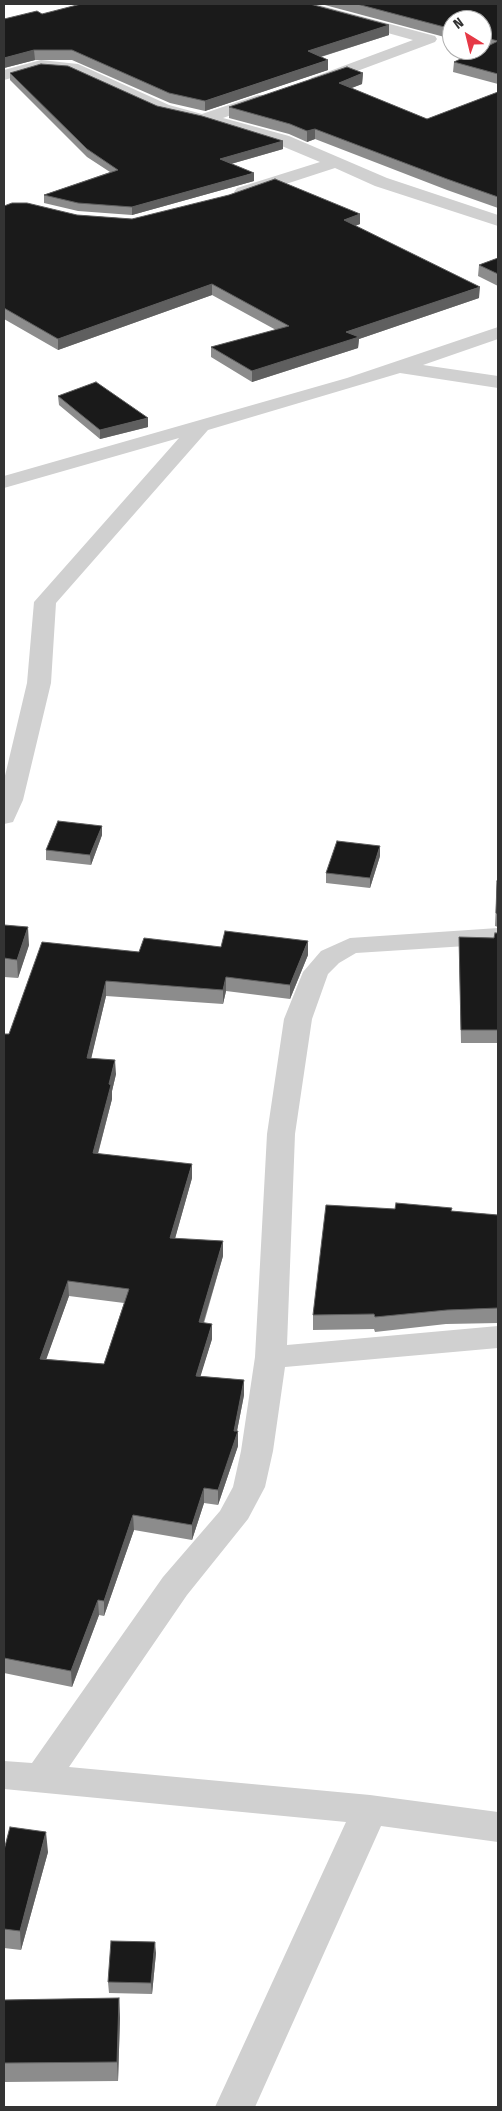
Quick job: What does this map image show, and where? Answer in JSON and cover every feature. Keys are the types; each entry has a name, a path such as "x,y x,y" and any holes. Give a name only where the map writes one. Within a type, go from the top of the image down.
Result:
{"street":[{"path":"298,87 380,59 429,39 299,4"},
{"path":"4,75 41,65 72,67 164,109 206,118 283,140 404,190 498,221"},
{"path":"206,118 278,93"},
{"path":"232,196 337,162"},
{"path":"4,482 61,464 199,428 399,368 498,333"},
{"path":"399,368 498,382"},
{"path":"4,817 11,800 39,683 45,602 199,428"},
{"path":"41,1779 175,1586 232,1519 248,1487 256,1451 270,1357 281,1134 298,1019 316,972 330,957 350,946 498,936"},
{"path":"270,1357 498,1337"},
{"path":"4,1775 370,1810 498,1827"},
{"path":"235,2107 370,1810"}],"building":[{"path":"81,4 310,4 389,25 308,51 328,60 205,101 169,93 72,50 34,50 4,58 4,19 37,11 42,14"},
{"path":"357,4 498,4 498,41 492,40 492,10 442,10 442,26"},
{"path":"498,41 498,74 454,62 458,60 492,60 492,44"},
{"path":"41,64 68,66 157,106 202,116 283,141 220,159 254,173 132,207 78,203 44,195 118,170 87,149 10,73"},
{"path":"347,67 363,73 339,83 427,119 498,92 498,197 315,129 307,131 290,124 229,107"},
{"path":"275,179 360,214 344,220 480,287 346,332 359,337 252,371 211,347 289,326 212,284 58,339 4,308 4,206 12,203 27,203 77,215 132,219 229,195"},
{"path":"498,258 498,274 479,265"},
{"path":"96,382 148,418 100,430 58,396"},
{"path":"58,821 102,826 90,855 46,850"},
{"path":"337,841 380,846 370,878 326,873"},
{"path":"498,881 498,914 496,913"},
{"path":"4,925 28,927 17,960 4,958"},
{"path":"225,931 308,941 290,985 226,977 223,990 106,981 87,1058 115,1060 109,1084 111,1085 93,1153 192,1164 170,1238 223,1241 199,1322 212,1324 196,1376 244,1380 234,1431 238,1431 218,1490 204,1488 192,1525 133,1515 104,1601 98,1600 71,1671 4,1658 4,1034 9,1034 42,942 139,952 144,938 221,947","holes":["68,1281 129,1289 104,1364 40,1359"]},
{"path":"495,933 498,933 498,1030 461,1030 459,937 494,938"},
{"path":"396,1203 452,1208 451,1211 498,1215 498,1308 447,1310 375,1317 374,1314 313,1315 326,1205 395,1209"},
{"path":"10,1827 46,1832 20,1931 4,1929 4,1850"},
{"path":"111,1941 155,1942 151,1983 108,1982"},
{"path":"119,1998 117,2062 4,2063 4,2000"}]}
